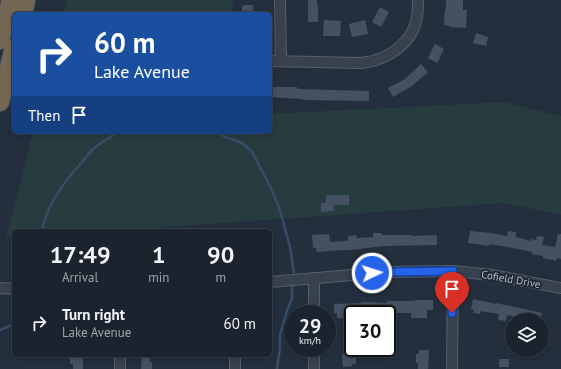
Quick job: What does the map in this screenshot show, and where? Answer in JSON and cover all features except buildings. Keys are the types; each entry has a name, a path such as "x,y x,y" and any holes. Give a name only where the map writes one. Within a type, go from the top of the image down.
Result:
{"highway":[{"path":"0,40 11,0"},
{"path":"23,12 26,0"},
{"path":"0,102 12,56"}],"street":[{"path":"280,0 281,61"},
{"path":"272,61 360,63 375,61 387,56 408,38 415,26 418,12 418,0"},
{"path":"452,369 453,271"},
{"name":"Cofield Drive","path":"272,282 387,272 453,271 492,275 561,288"},
{"path":"314,278 314,305"},
{"path":"0,288 12,289"},
{"path":"120,357 120,369"},
{"path":"235,357 235,369"},
{"path":"314,357 314,369"}],"green space":[{"path":"67,0 233,0 232,12 64,12"},
{"path":"504,102 561,116 561,215 504,203 138,229 12,229 12,238 6,238 32,134 272,134 272,114"}],"waterway":[{"path":"42,229 44,221 52,203 69,177 93,149 115,134"},
{"path":"218,134 242,143 252,152 270,186 280,210 290,247 294,273"},
{"path":"277,369 280,335 292,298 292,286"},
{"path":"0,330 12,325"}],"route":[{"path":"372,273 453,271 452,313"}]}
